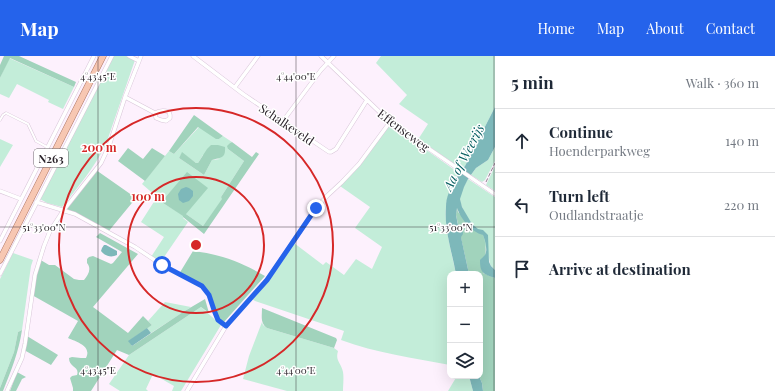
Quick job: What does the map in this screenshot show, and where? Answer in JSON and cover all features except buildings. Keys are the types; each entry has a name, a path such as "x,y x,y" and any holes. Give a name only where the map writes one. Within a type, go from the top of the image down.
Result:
{"main road":[{"name":"N263","path":"0,260 103,56"}],"street":[{"path":"0,241 94,56"},
{"path":"0,274 112,56"},
{"path":"129,56 139,61"},
{"path":"7,391 22,358 35,275 50,231 63,211 101,164 109,146 125,97 141,56"},
{"name":"Schalkeveld","path":"193,56 243,94 329,152 336,149 367,100"},
{"path":"234,87 258,56"},
{"name":"Effenseweg","path":"321,56 390,122 495,194"},
{"path":"283,121 320,70 334,56"},
{"path":"125,97 155,112"},
{"path":"187,391 226,326 267,280 316,208 359,164 390,122"},
{"path":"0,191 21,199"},
{"path":"36,202 75,214 135,247 162,265"}],"lane":[{"path":"0,120 6,113 25,122 30,127 36,141 47,148"}],"path":[{"path":"483,186 495,163"},
{"path":"162,265 202,286 209,295 218,320 226,326"}],"green space":[{"path":"4,56 19,56 76,82 74,87 10,58 0,78 0,65"},
{"path":"113,56 126,56 135,60 106,144 91,169 62,207 47,203 40,199"},
{"path":"381,56 495,56 495,107 465,166 462,169 392,121 419,138 428,124 399,104 407,95 376,63"},
{"path":"9,58 74,87 63,109 48,102 49,100 17,84 9,98 0,94 0,78"},
{"path":"194,115 223,136 216,139 198,127 174,154 169,151"},
{"path":"391,125 459,173 451,189 446,207 447,232 455,271 447,271 447,364 395,355 354,345 341,340 344,331 252,299 294,243 323,265 326,262 344,275 356,259 372,269 382,247 355,228 370,207 340,186 362,163"},
{"path":"199,127 219,139 223,136 232,142 230,143 228,149 244,161 221,197 223,199 203,226 186,214 187,173 163,200 163,203 184,216 183,218 188,222 160,263 151,257 164,237 141,222 157,197 142,184 169,151 174,154","holes":["182,153 198,163 203,155 220,159 212,160 204,175 179,158"]},
{"path":"0,139 13,145 0,167"},
{"path":"232,142 252,157 256,152 259,154 204,234 183,216 163,203 163,200 187,172 208,188 186,214 203,226 222,199 221,197 244,161 228,149 227,146"},
{"path":"211,145 225,147 225,154 222,157 212,160 204,175 179,158 182,152 198,163"},
{"path":"495,147 495,161 485,180 482,182 471,175 476,168 488,160"},
{"path":"128,148 143,159 152,148 165,156 145,181 118,161"},
{"path":"495,166 495,191 486,185"},
{"path":"96,170 136,198 108,232 67,209"},
{"path":"468,179 495,197 495,270 490,264 481,236 468,219 461,205 461,194"},
{"path":"457,206 458,212 483,235 486,249 483,273 483,271 468,271 456,215"},
{"path":"100,233 138,254 93,307 128,333 143,316 152,325 129,341 132,346 205,299 209,313 201,307 129,355 117,350 91,391 73,391 70,378 77,375 78,372 69,361 69,358 86,358 87,354 87,350 83,345 68,338 78,321 32,295 39,259 49,265 55,265 74,279 79,280 84,280 88,274 89,267 87,259 89,257 93,256 111,264 113,263 122,252 96,237"},
{"path":"193,251 230,259 265,276 224,322 213,311 206,290 197,283 179,274"},
{"path":"13,253 33,260 22,330 18,332 14,352 0,388 0,279"},
{"path":"483,273 495,278 495,391 483,391 480,379 483,379"},
{"path":"165,302 191,307 151,333 147,328 152,325 148,321"},
{"path":"201,307 221,325 181,391 172,391 174,386 153,374 146,389 148,391 120,391 109,384 129,355"},
{"path":"262,308 336,338 337,340 334,348 267,328 262,322"},
{"path":"262,322 267,328 334,348 338,351 338,359 343,374 343,391 287,391 243,379 249,356"},
{"path":"22,330 12,368 3,391 0,391 14,352 18,332"},
{"path":"27,336 58,355 51,365 24,350"},
{"path":"17,372 26,377 22,379 16,391 10,391"},
{"path":"455,379 470,379 473,391 448,391"}],"water":[{"path":"495,107 495,147 488,160 476,168 468,179 460,199 462,207 472,224 478,229 483,230 488,235 489,262 495,270 495,278 483,273 481,268 480,260 485,255 486,250 483,235 474,231 467,224 457,208 456,215 458,225 462,226 463,234 461,237 468,271 455,271 446,224 447,200 451,187 465,166"},
{"path":"186,187 193,191 193,196 189,201 183,203 179,200 178,194 181,189"},
{"path":"104,245 117,251 117,255 108,256 104,254 101,251"},
{"path":"147,328 151,333 132,346 128,341"},
{"path":"470,379 480,379 483,391 473,391"}],"route":[{"path":"162,265 202,286 212,301 218,320 226,326 267,280 316,208"}],"water label":[{"name":"Aa of Weerijs","path":"463,157"}]}
